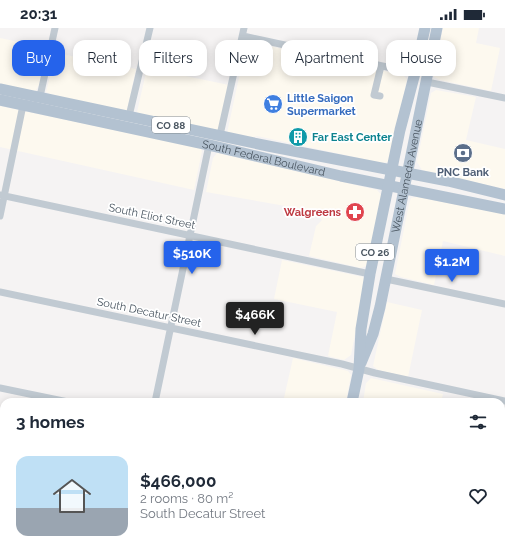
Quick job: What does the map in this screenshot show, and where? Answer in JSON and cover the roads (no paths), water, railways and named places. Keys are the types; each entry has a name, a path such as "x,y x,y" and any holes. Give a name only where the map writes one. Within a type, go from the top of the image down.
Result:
{"main road":[{"name":"West Alameda Avenue","path":"422,40 425,28"},
{"name":"West Alameda Avenue","path":"353,398 359,369 374,330 386,279 437,28"},
{"name":"West Alameda Avenue","path":"359,369 361,329 370,274 405,108 414,76"},
{"name":"South Federal Boulevard","path":"0,89 268,146 392,169 505,195"},
{"name":"South Federal Boulevard","path":"0,100 209,145 405,190 505,209"}],"street":[{"path":"0,216 2,196 22,110 25,106 38,98 41,92 55,28"},
{"path":"129,116 150,28"},
{"path":"220,135 244,32 386,67"},
{"path":"380,96 374,95 381,66"},
{"path":"426,82 505,98"},
{"path":"156,398 209,145"},
{"name":"South Eliot Street","path":"2,196 370,274"},
{"path":"386,279 505,304"},
{"name":"South Decatur Street","path":"0,292 342,364 491,398"},
{"path":"0,388 49,398"}],"place":[{"name":"Little Saigon Supermarket","path":"273,104"},
{"name":"Far East Center","path":"298,137"},
{"name":"PNC Bank","path":"463,153"},
{"name":"Walgreens","path":"355,212"}]}
